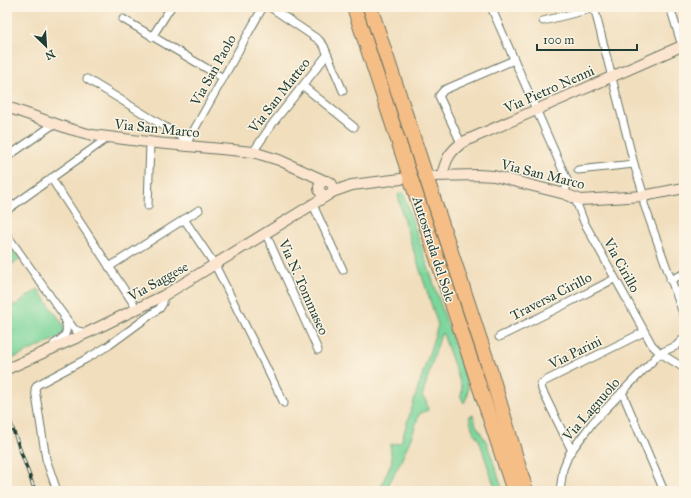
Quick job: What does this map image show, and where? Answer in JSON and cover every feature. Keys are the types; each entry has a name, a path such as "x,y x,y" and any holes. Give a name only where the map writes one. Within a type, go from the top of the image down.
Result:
{"highway":[{"name":"Autostrada del Sole","path":"354,7 514,491"},
{"name":"Autostrada del Sole","path":"370,7 490,370 526,491"}],"main road":[{"name":"Via Pietro Nenni","path":"438,176 453,149 461,144 683,46"},
{"name":"Via San Marco","path":"7,107 54,124 92,135 252,152 279,160 305,171 325,188"},
{"name":"Via San Marco","path":"438,176 494,176 565,192 581,200 644,196 684,188"},
{"path":"325,188 401,179"},
{"name":"Via Saggese","path":"7,369 87,333 163,296 313,204 325,188"}],"street":[{"path":"152,37 171,7"},
{"name":"Via San Paolo","path":"186,144 263,7"},
{"path":"270,7 319,40 324,46 343,91"},
{"path":"492,7 568,182 565,192"},
{"path":"670,7 683,46"},
{"path":"543,21 595,8 634,164 644,196 644,204 684,316"},
{"path":"122,18 223,78"},
{"name":"Via San Matteo","path":"252,152 327,55"},
{"path":"461,144 439,96 440,94 444,90 514,60"},
{"path":"87,79 186,144"},
{"path":"303,86 354,128"},
{"path":"7,157 54,124"},
{"path":"7,210 109,137"},
{"path":"148,206 150,142"},
{"path":"578,170 634,164"},
{"path":"50,178 137,309"},
{"name":"Via Cirillo","path":"565,192 576,202 584,222 614,279 652,345 660,353 684,368"},
{"path":"313,204 344,270"},
{"path":"109,267 199,210"},
{"path":"184,219 215,265 284,404"},
{"name":"Via N. Tommaseo","path":"266,234 318,350"},
{"path":"7,235 74,328 78,331 87,333"},
{"path":"670,280 684,274"},
{"name":"Traversa Cirillo","path":"499,336 614,279"},
{"path":"57,491 46,458 42,438 35,389 37,385 108,346 160,308 163,303 163,296"},
{"path":"7,369 64,337 67,328 60,310"},
{"name":"Via Parini","path":"572,451 542,390 542,384 545,381 644,332"},
{"path":"660,353 676,346 684,338"},
{"name":"Via Lagnuolo","path":"560,491 563,470 572,451 593,422 660,353"},
{"path":"622,392 664,491"}],"green space":[{"path":"403,192 468,386 467,397 464,403 461,397 462,388 443,334 441,334 422,396 426,401 428,410 419,414 401,461 385,491 379,491 392,461 390,445 401,442 438,325 403,218 398,195"},
{"path":"7,242 20,259 7,268"},
{"path":"38,289 62,323 64,332 58,338 7,361 7,296 14,306"},
{"path":"473,415 476,425 487,443 503,491 496,491 479,440 473,431 469,417"}],"railway":[{"path":"7,413 35,491"}]}
